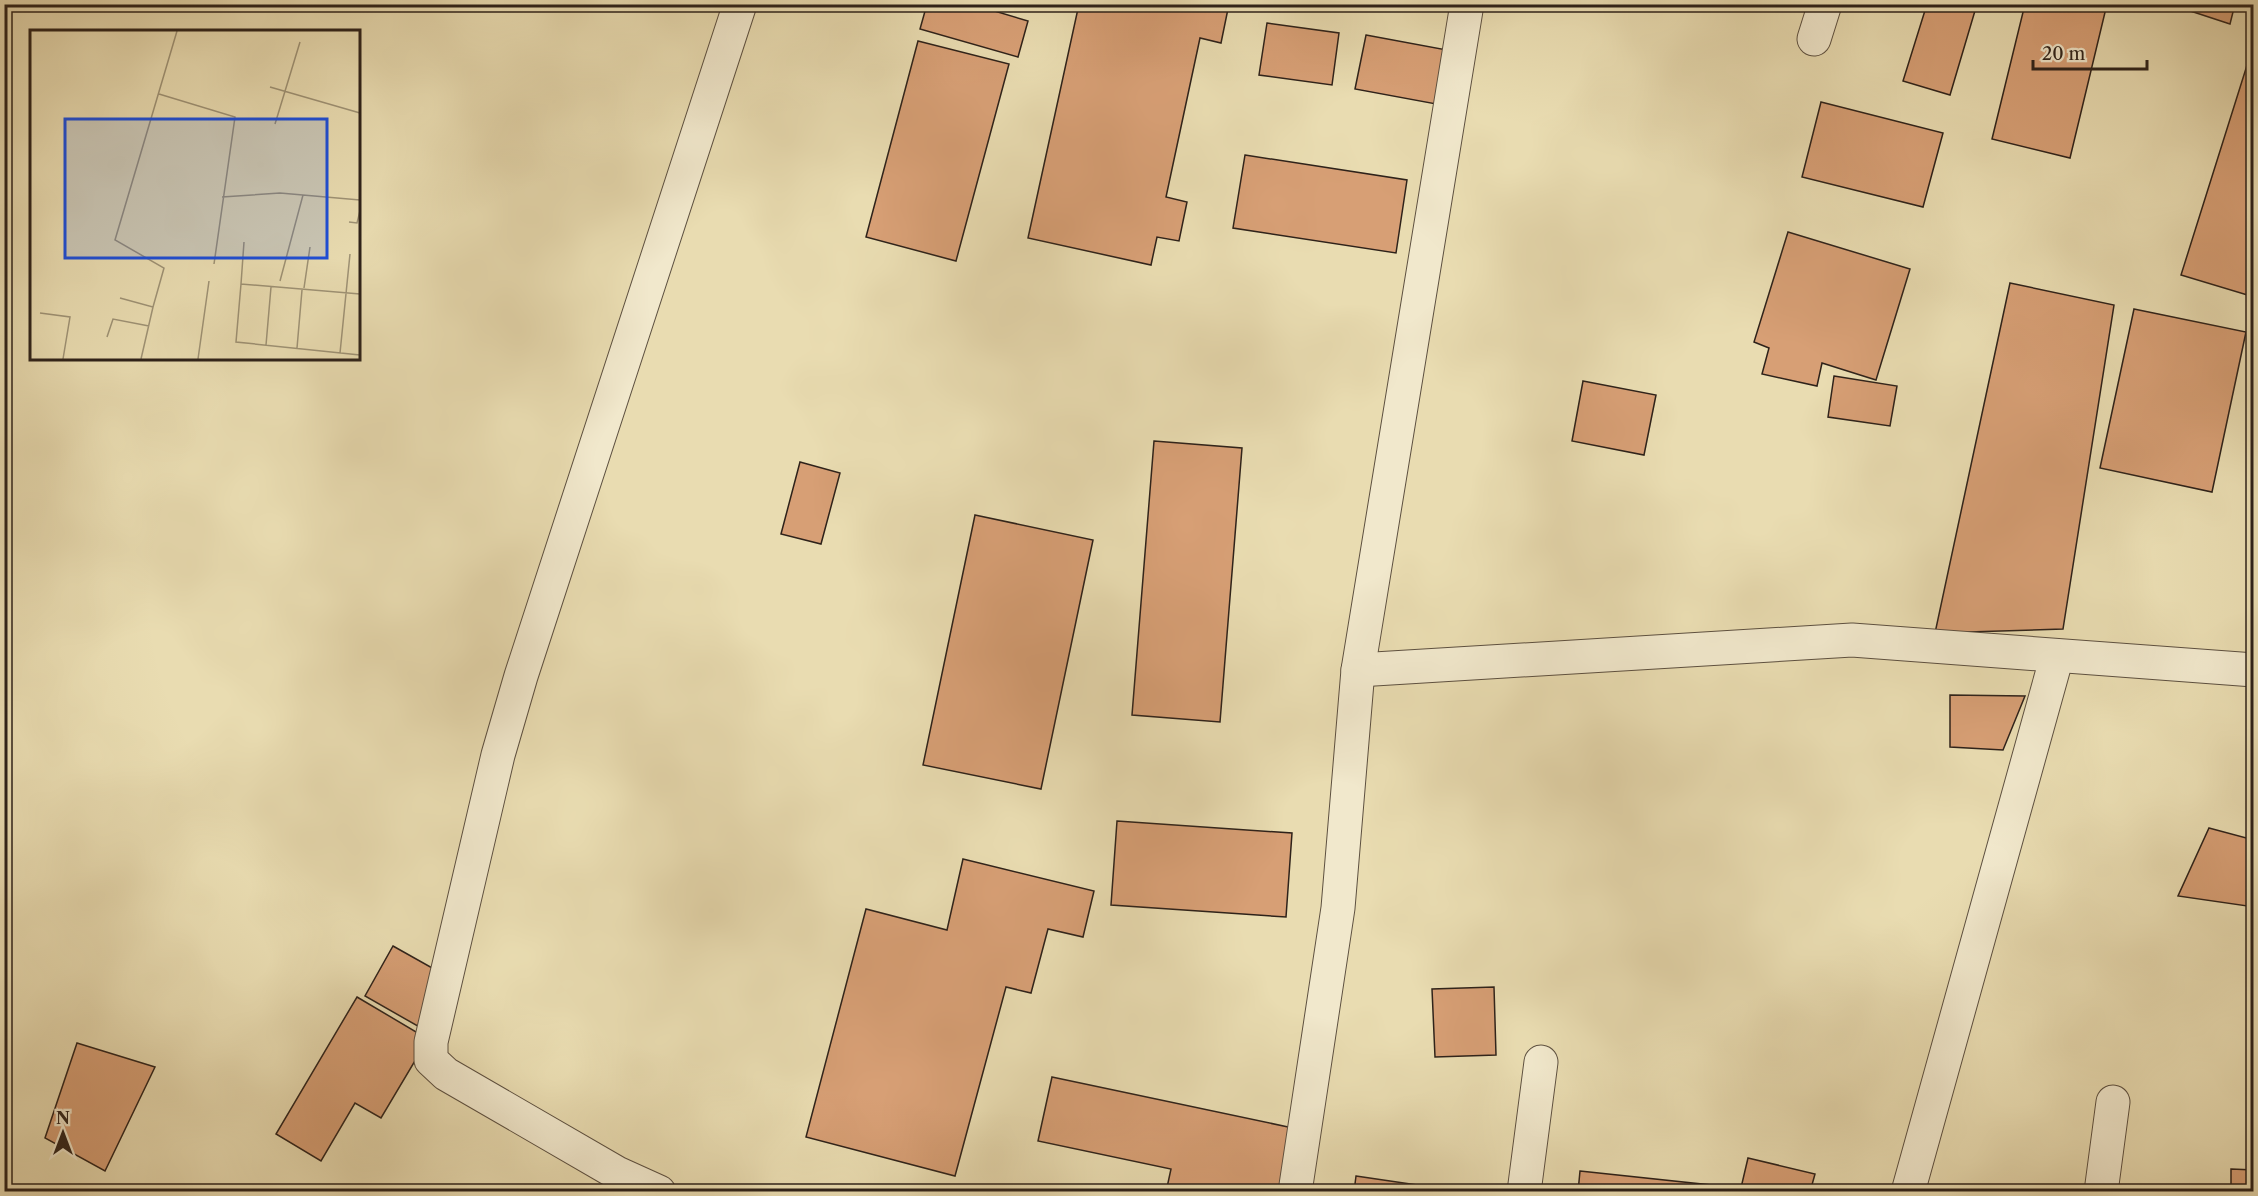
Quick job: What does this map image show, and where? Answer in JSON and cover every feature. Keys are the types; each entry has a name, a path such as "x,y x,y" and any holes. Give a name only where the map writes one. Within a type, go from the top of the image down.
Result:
{"street":[{"path":"659,1191 617,1173 446,1074 431,1060 431,1042 501,743 740,4"},
{"path":"1295,1191 1338,908 1358,670 1467,4"},
{"path":"1814,39 1825,4"},
{"path":"1358,670 1852,640 2253,670"},
{"path":"1908,1191 2057,656"},
{"path":"1524,1191 1541,1062"},
{"path":"2101,1191 2114,1102"}],"building":[{"path":"927,4 971,4 1028,21 1018,57 920,29"},
{"path":"1079,4 1229,4 1221,43 1200,38 1166,197 1187,202 1179,241 1157,237 1151,265 1028,238"},
{"path":"1927,4 1977,4 1950,95 1903,81"},
{"path":"2025,4 2107,4 2070,158 1992,139"},
{"path":"2169,4 2235,4 2230,24"},
{"path":"1267,23 1339,33 1332,85 1259,75"},
{"path":"1366,35 1447,50 1436,104 1355,89"},
{"path":"918,41 1009,64 956,261 866,237"},
{"path":"2254,43 2254,297 2181,275"},
{"path":"1821,102 1943,133 1923,207 1802,177"},
{"path":"1245,155 1407,180 1396,253 1233,228"},
{"path":"1788,232 1910,269 1876,380 1822,363 1817,386 1762,374 1769,348 1754,342"},
{"path":"2010,283 2114,305 2063,629 1935,633"},
{"path":"2134,309 2246,332 2212,492 2100,468"},
{"path":"1834,376 1897,386 1890,426 1828,417"},
{"path":"1583,381 1656,395 1644,455 1572,441"},
{"path":"1154,441 1242,448 1220,722 1132,715"},
{"path":"800,462 840,473 821,544 781,534"},
{"path":"975,515 1093,540 1041,789 923,765"},
{"path":"1950,695 2025,696 2003,750 1950,747"},
{"path":"1117,821 1292,833 1286,917 1111,905"},
{"path":"2209,828 2254,840 2254,907 2178,896"},
{"path":"963,859 1094,891 1083,937 1048,929 1031,993 1006,987 955,1176 806,1137 866,909 947,930"},
{"path":"393,946 459,983 430,1033 365,996"},
{"path":"1494,987 1496,1055 1435,1057 1432,989"},
{"path":"357,997 428,1039 381,1118 355,1103 321,1161 276,1134"},
{"path":"77,1043 155,1067 105,1171 45,1138"},
{"path":"1052,1077 1293,1128 1279,1192 1166,1192 1171,1169 1038,1141"},
{"path":"1748,1158 1815,1174 1810,1192 1740,1192"},
{"path":"2231,1169 2254,1170 2254,1192 2231,1192"},
{"path":"1580,1171 1711,1185 1710,1192 1578,1192"},
{"path":"1356,1176 1465,1192 1354,1192"}]}
